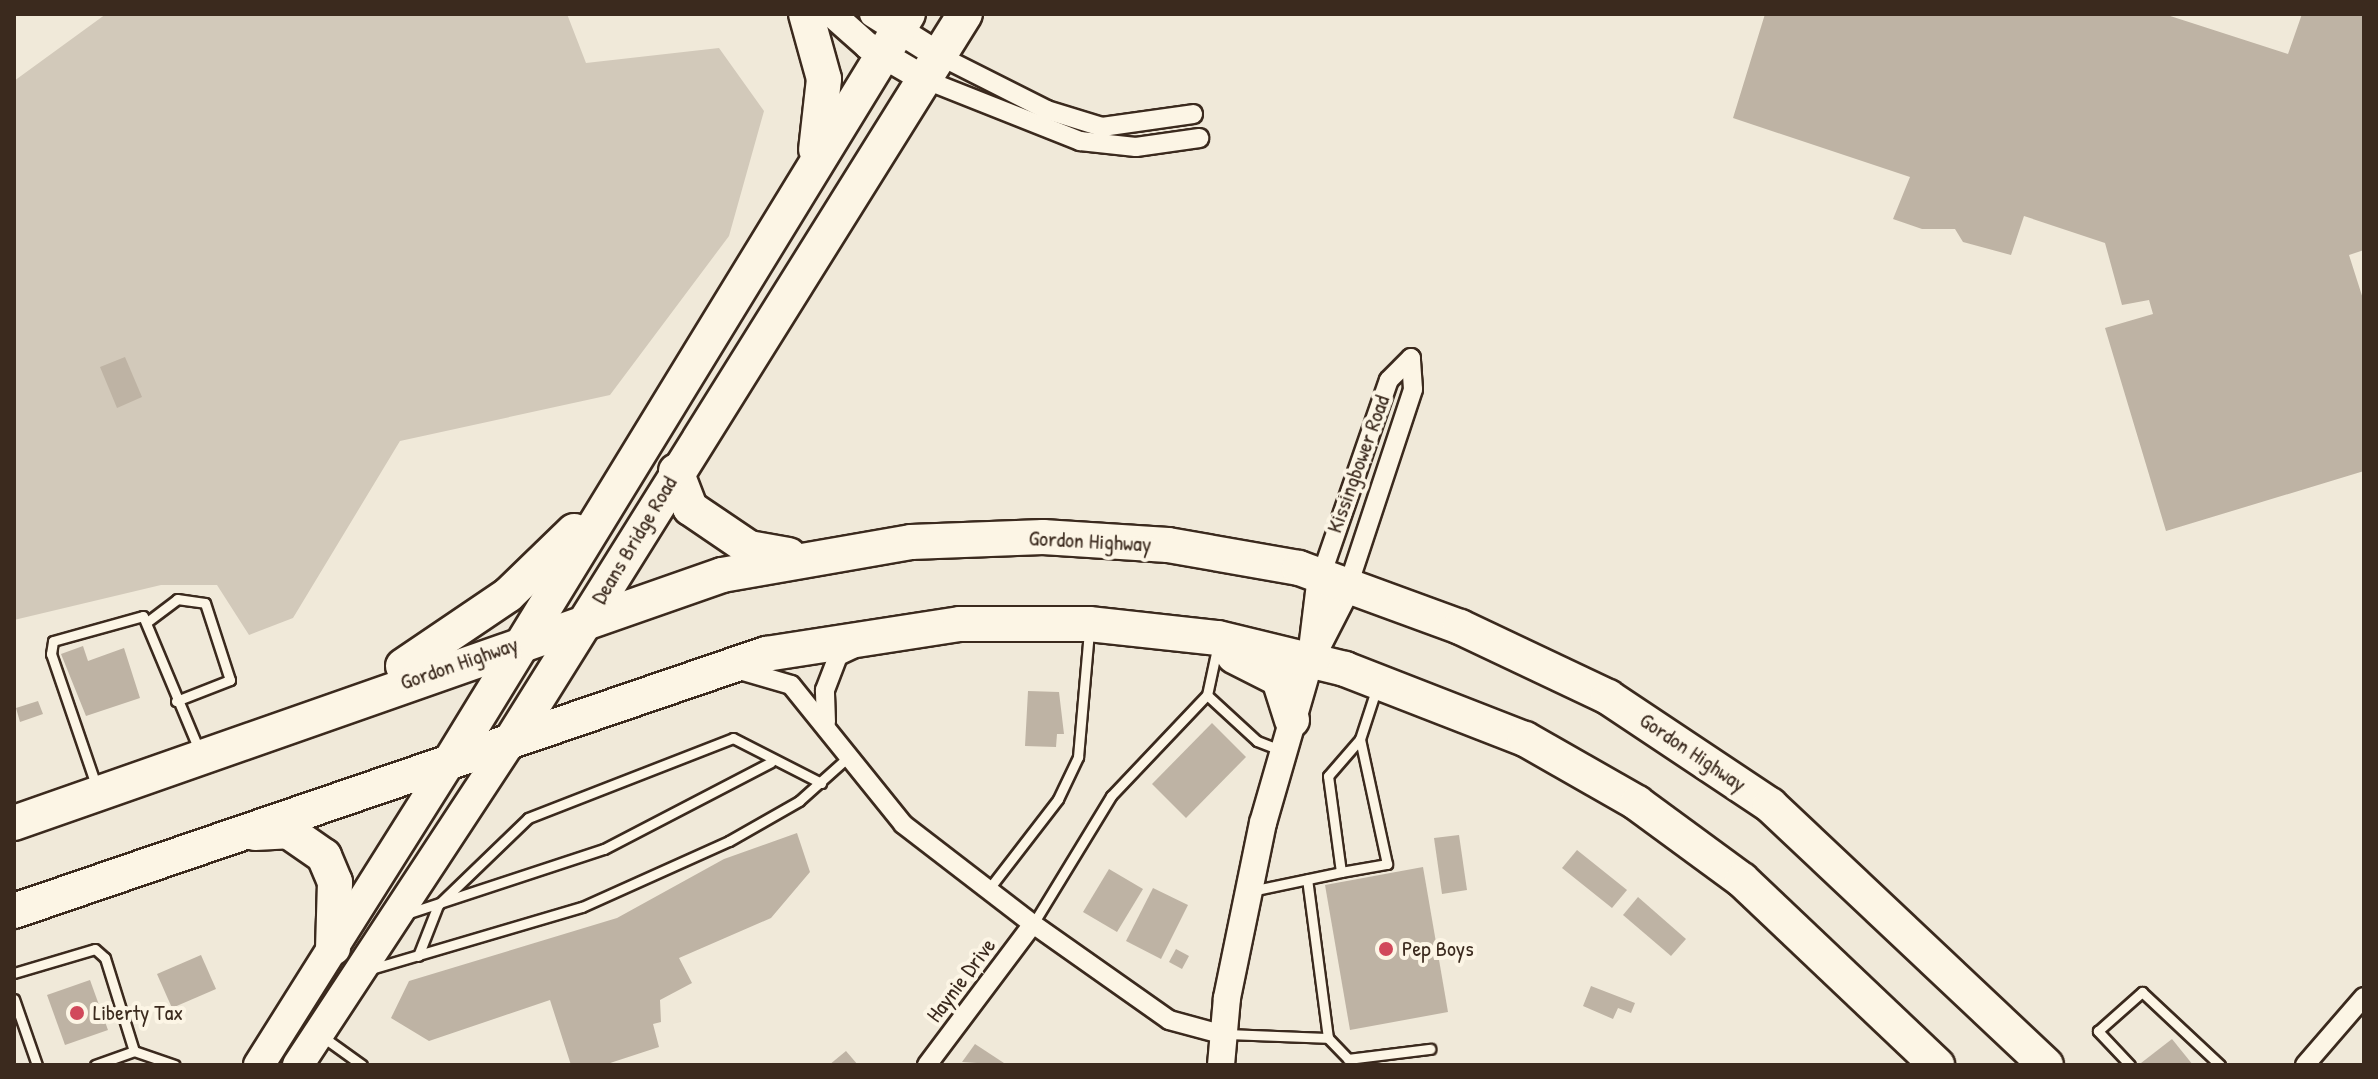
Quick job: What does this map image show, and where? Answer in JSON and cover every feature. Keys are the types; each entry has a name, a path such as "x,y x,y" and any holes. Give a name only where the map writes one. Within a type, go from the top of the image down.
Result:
{"highway":[{"path":"803,190 825,97 806,14"},
{"name":"Deans Bridge Road","path":"514,736 676,471 809,271 965,14"},
{"name":"Deans Bridge Road","path":"453,757 803,190 890,28"},
{"path":"267,731 463,629 536,570 633,465"},
{"path":"676,471 690,508 749,548 817,555"},
{"name":"Gordon Highway","path":"14,823 523,641 722,575 817,555 911,542 1059,538 1168,545 1335,581 1552,668 1692,749 1833,860 2046,1065"},
{"path":"1089,624 1216,653 1270,671 1286,690 1288,736"},
{"path":"14,911 705,670 895,631 1089,624 1218,638 1310,660 1379,680 1525,739 1665,821 1778,912 1937,1065"},
{"path":"219,838 288,831 315,846 335,882 333,948"}],"main road":[{"name":"Deans Bridge Road","path":"298,1065 514,736"},
{"name":"Deans Bridge Road","path":"259,1065 453,757"}],"street":[{"path":"832,14 890,28 933,68 1080,141 1136,147 1199,138"},
{"path":"933,68 1102,127 1193,114"},
{"name":"Kissingbower Road","path":"1221,1065 1221,1034 1249,891 1288,736 1335,581 1413,389 1411,358 1389,380 1361,456 1335,581"},
{"path":"826,722 825,690 838,656 895,631"},
{"path":"705,670 756,669 791,685 826,722 846,759 903,824 1033,924 1169,1020 1221,1034"},
{"name":"Haynie Drive","path":"927,1065 1033,924"},
{"path":"2305,1065 2364,997"}],"lane":[{"path":"147,622 177,599 205,603 230,680 176,701"},
{"path":"99,792 50,646 136,614 147,622 176,701 201,755"},
{"path":"988,890 1058,799 1078,757 1089,624"},
{"path":"1033,924 1111,796 1207,695 1216,653"},
{"path":"1341,872 1328,776 1360,739 1379,680"},
{"path":"1207,695 1257,741 1288,736"},
{"path":"418,956 438,905 528,818 733,738 771,762 821,783"},
{"path":"1249,891 1387,864 1360,739"},
{"path":"359,973 582,907 729,841 821,783 846,759"},
{"path":"397,916 604,849 771,762"},
{"path":"1307,879 1328,1038 1348,1059 1430,1049"},
{"path":"14,973 95,949 105,958 134,1051"},
{"path":"2130,1065 2098,1031 2142,992 2220,1065"},
{"path":"14,999 37,1065"},
{"path":"319,1034 362,1065"},
{"path":"1221,1034 1328,1038"},
{"path":"95,1065 134,1051 175,1065"}],"shaded area":[{"path":"106,14 567,14 586,63 719,48 764,111 729,236 610,395 400,441 293,618 249,635 217,585 161,585 14,620 14,81"}],"building":[{"path":"1765,14 2164,14 2288,54 2302,14 2364,14 2364,250 2349,255 2364,302 2364,471 2166,531 2105,328 2153,314 2149,300 2122,305 2105,243 2024,216 2011,255 1963,242 1955,229 1922,229 1893,219 1910,177 1733,118"},
{"path":"125,357 142,397 117,408 100,367"},
{"path":"83,646 88,661 124,648 140,698 86,716 61,654"},
{"path":"1028,691 1059,692 1064,734 1057,734 1056,747 1025,746"},
{"path":"38,701 43,714 20,722 16,708"},
{"path":"1212,723 1246,757 1186,818 1152,784"},
{"path":"797,833 810,872 771,918 679,958 692,983 660,1000 661,1022 653,1024 659,1047 604,1065 571,1065 550,1000 429,1041 391,1018 409,981 617,918 724,859"},
{"path":"1459,835 1467,890 1442,894 1434,838"},
{"path":"1577,850 1627,890 1612,908 1562,868"},
{"name":"Pep Boys","path":"1423,867 1448,1012 1350,1030 1325,885"},
{"path":"1109,869 1143,889 1117,932 1083,912"},
{"path":"1153,888 1188,905 1161,959 1126,941"},
{"path":"1638,897 1686,939 1671,956 1623,915"},
{"path":"1176,949 1189,956 1182,969 1169,962"},
{"path":"201,955 216,989 172,1008 157,974"},
{"name":"Liberty Tax","path":"90,980 108,1030 65,1045 47,995"},
{"path":"1591,986 1635,1003 1631,1013 1618,1008 1613,1019 1583,1006"},
{"path":"2172,1039 2193,1065 2141,1063"},
{"path":"975,1044 1007,1065 962,1062"},
{"path":"846,1051 858,1065 829,1065"}],"place":[{"name":"Pep Boys","path":"1386,949"},
{"name":"Liberty Tax","path":"77,1013"}]}
